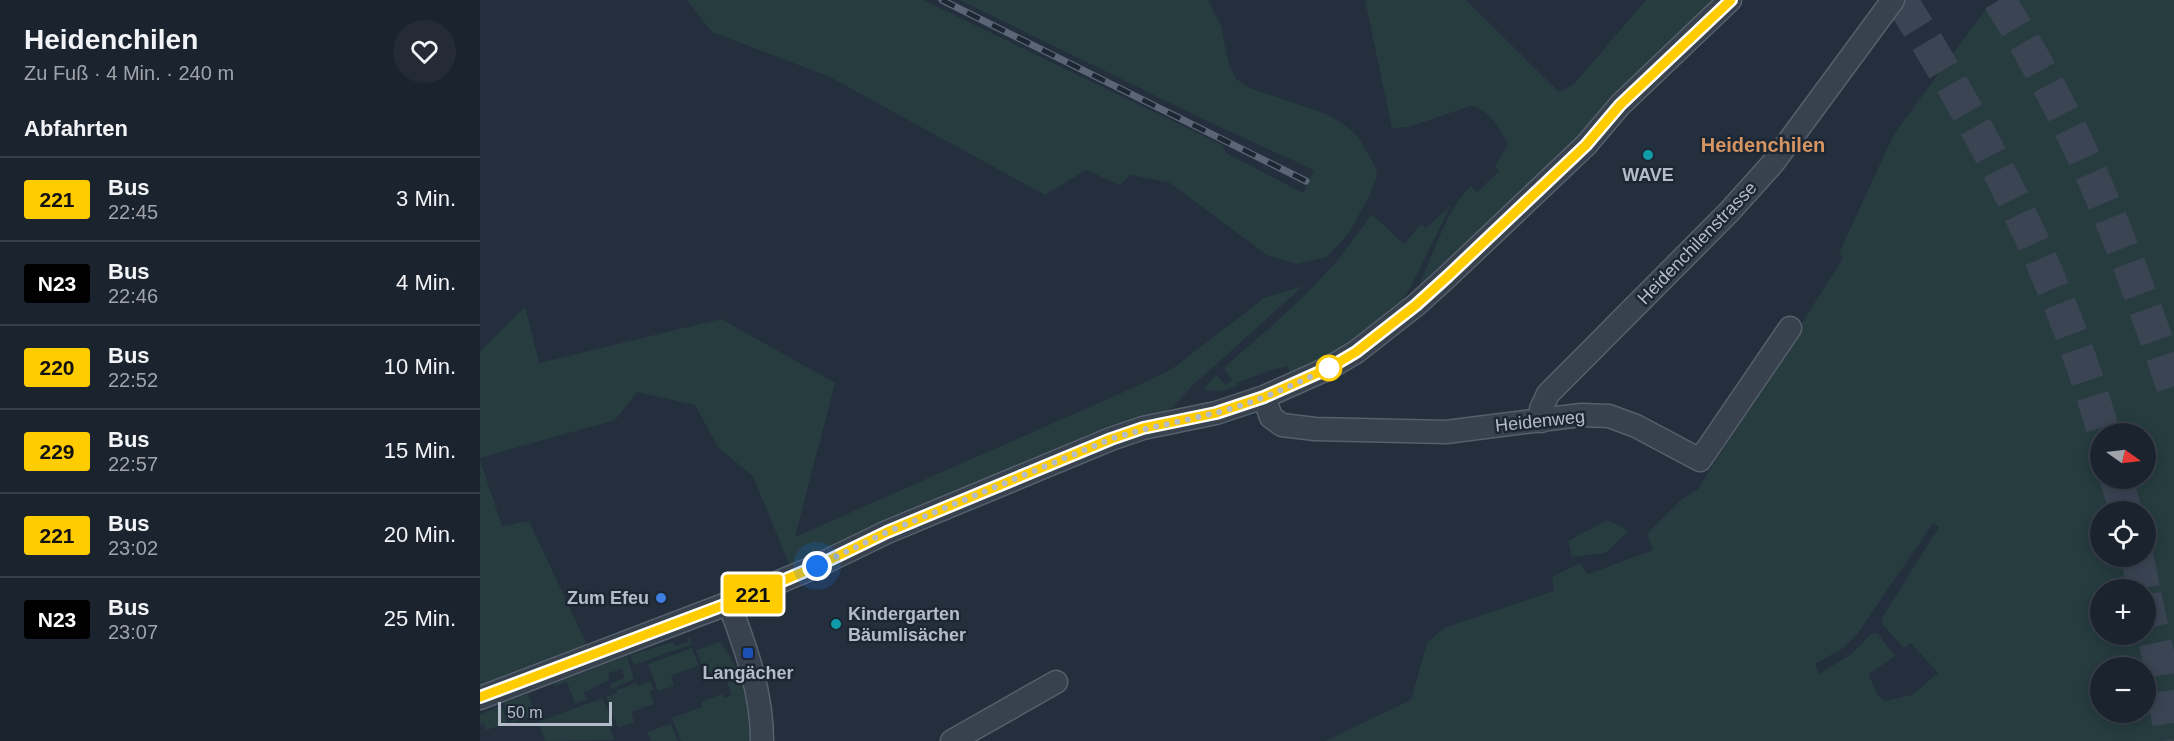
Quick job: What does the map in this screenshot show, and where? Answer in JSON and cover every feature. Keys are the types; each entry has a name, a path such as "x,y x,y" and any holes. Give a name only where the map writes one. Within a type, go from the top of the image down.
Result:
{"street":[{"path":"480,698 729,603 817,566 887,532 1111,439 1143,428 1216,413 1264,397 1329,368 1356,352 1416,305 1586,145 1620,105 1730,0"},
{"name":"Heidenchilenstrasse","path":"1541,421 1541,410 1548,394 1729,212 1773,163 1893,0"},
{"name":"Heidenweg","path":"1264,397 1271,417 1282,425 1315,429 1446,432 1581,415 1609,416 1636,426 1700,459 1790,328"},
{"path":"729,603 754,676 760,706 762,741"},
{"path":"952,741 1056,682"}],"green space":[{"path":"687,0 923,0 1222,145 1226,153 1303,193 1314,170 1205,120 960,0 1208,0 1221,26 1229,65 1236,79 1250,88 1326,114 1345,125 1358,137 1376,168 1377,176 1368,199 1348,234 1327,257 1297,264 1269,256 1168,182 1130,175 1120,185 1086,170 1045,195 830,77 712,32"},
{"path":"1365,0 1466,0 1559,92 1574,84 1646,0 1717,0 1421,287 1420,283 1455,206 1471,186 1477,192 1499,171 1495,166 1508,144 1488,115 1470,106 1409,127 1392,128"},
{"path":"2002,0 2174,0 2174,741 1325,741 1411,700 1427,643 1444,628 1554,591 1552,577 1580,563 1588,574 1653,550 1647,534 1681,500 1698,489 1843,258 1839,253 1894,134 1989,5 1998,11","holes":["1933,523 1939,527 1883,616 1882,624 1904,648 1911,643 1938,673 1912,695 1885,701 1878,696 1869,674 1895,656 1877,633 1871,634 1853,653 1819,674 1815,664 1843,648 1858,633"]},
{"path":"1451,205 1410,288 1395,311 1358,340 1297,372 1289,373 1288,366 1268,371 1222,391 1203,390 1216,375 1226,385 1232,380 1224,368 1322,278 1371,214 1404,244 1421,224 1426,228"},
{"path":"1303,286 1192,386 1173,407 1163,413 1122,426 789,564 753,476 718,447 695,405 637,392 615,420 480,458 480,352 525,307 539,363 721,319 835,383 795,537 1172,369 1264,298"},
{"path":"480,460 502,526 529,521 587,645 480,689"},
{"path":"1607,520 1629,531 1605,553 1572,557 1568,541"},
{"path":"687,638 690,638 692,644 634,665 630,655 673,642 675,646 688,642"},
{"path":"719,642 734,663 743,688 748,715 749,741 681,741 672,718 702,707 701,702 722,694 724,698 732,695 722,669 705,674 696,650"},
{"path":"692,648 699,666 671,675 674,686 658,691 648,664"},
{"path":"627,656 634,679 612,689 610,684 625,678 622,669 608,673 610,680 584,692 586,700 575,703 567,682 554,687 555,683"},
{"path":"650,681 654,690 650,691 654,704 631,712 634,722 618,728 606,697 636,683 638,686"},
{"path":"528,694 535,715 512,723 504,703"},
{"path":"603,698 614,726 610,728 614,740 545,741 538,722"},
{"path":"501,705 508,723 486,730 484,723 480,724 480,715"},
{"path":"671,724 678,741 651,741 647,732"}],"tunnel":[{"path":"1901,0 1962,103 2018,210 2066,320 2101,423"},
{"path":"1999,0 2052,93 2098,190 2157,340 2174,391"},
{"path":"2119,489 2123,501"},
{"path":"2139,567 2142,579"},
{"path":"2156,645 2171,741"}],"railway":[{"path":"942,0 1306,181"}],"bus line":[{"name":"221","path":"480,697 696,617 817,566 887,532 1111,439 1143,428 1236,407 1286,388 1329,368 1356,352 1416,305 1448,276 1586,145 1620,105 1731,0"}],"place":[{"name":"WAVE","path":"1648,155"},
{"name":"Zum Efeu","path":"661,598"},
{"name":"Kindergarten Bäumlisächer","path":"836,624"},
{"name":"Langächer","path":"748,653"}],"district":[{"name":"Heidenchilen","path":"1763,145"}],"route":[{"path":"817,566 887,532 1111,439 1143,428 1236,407 1286,388 1329,368"}]}
